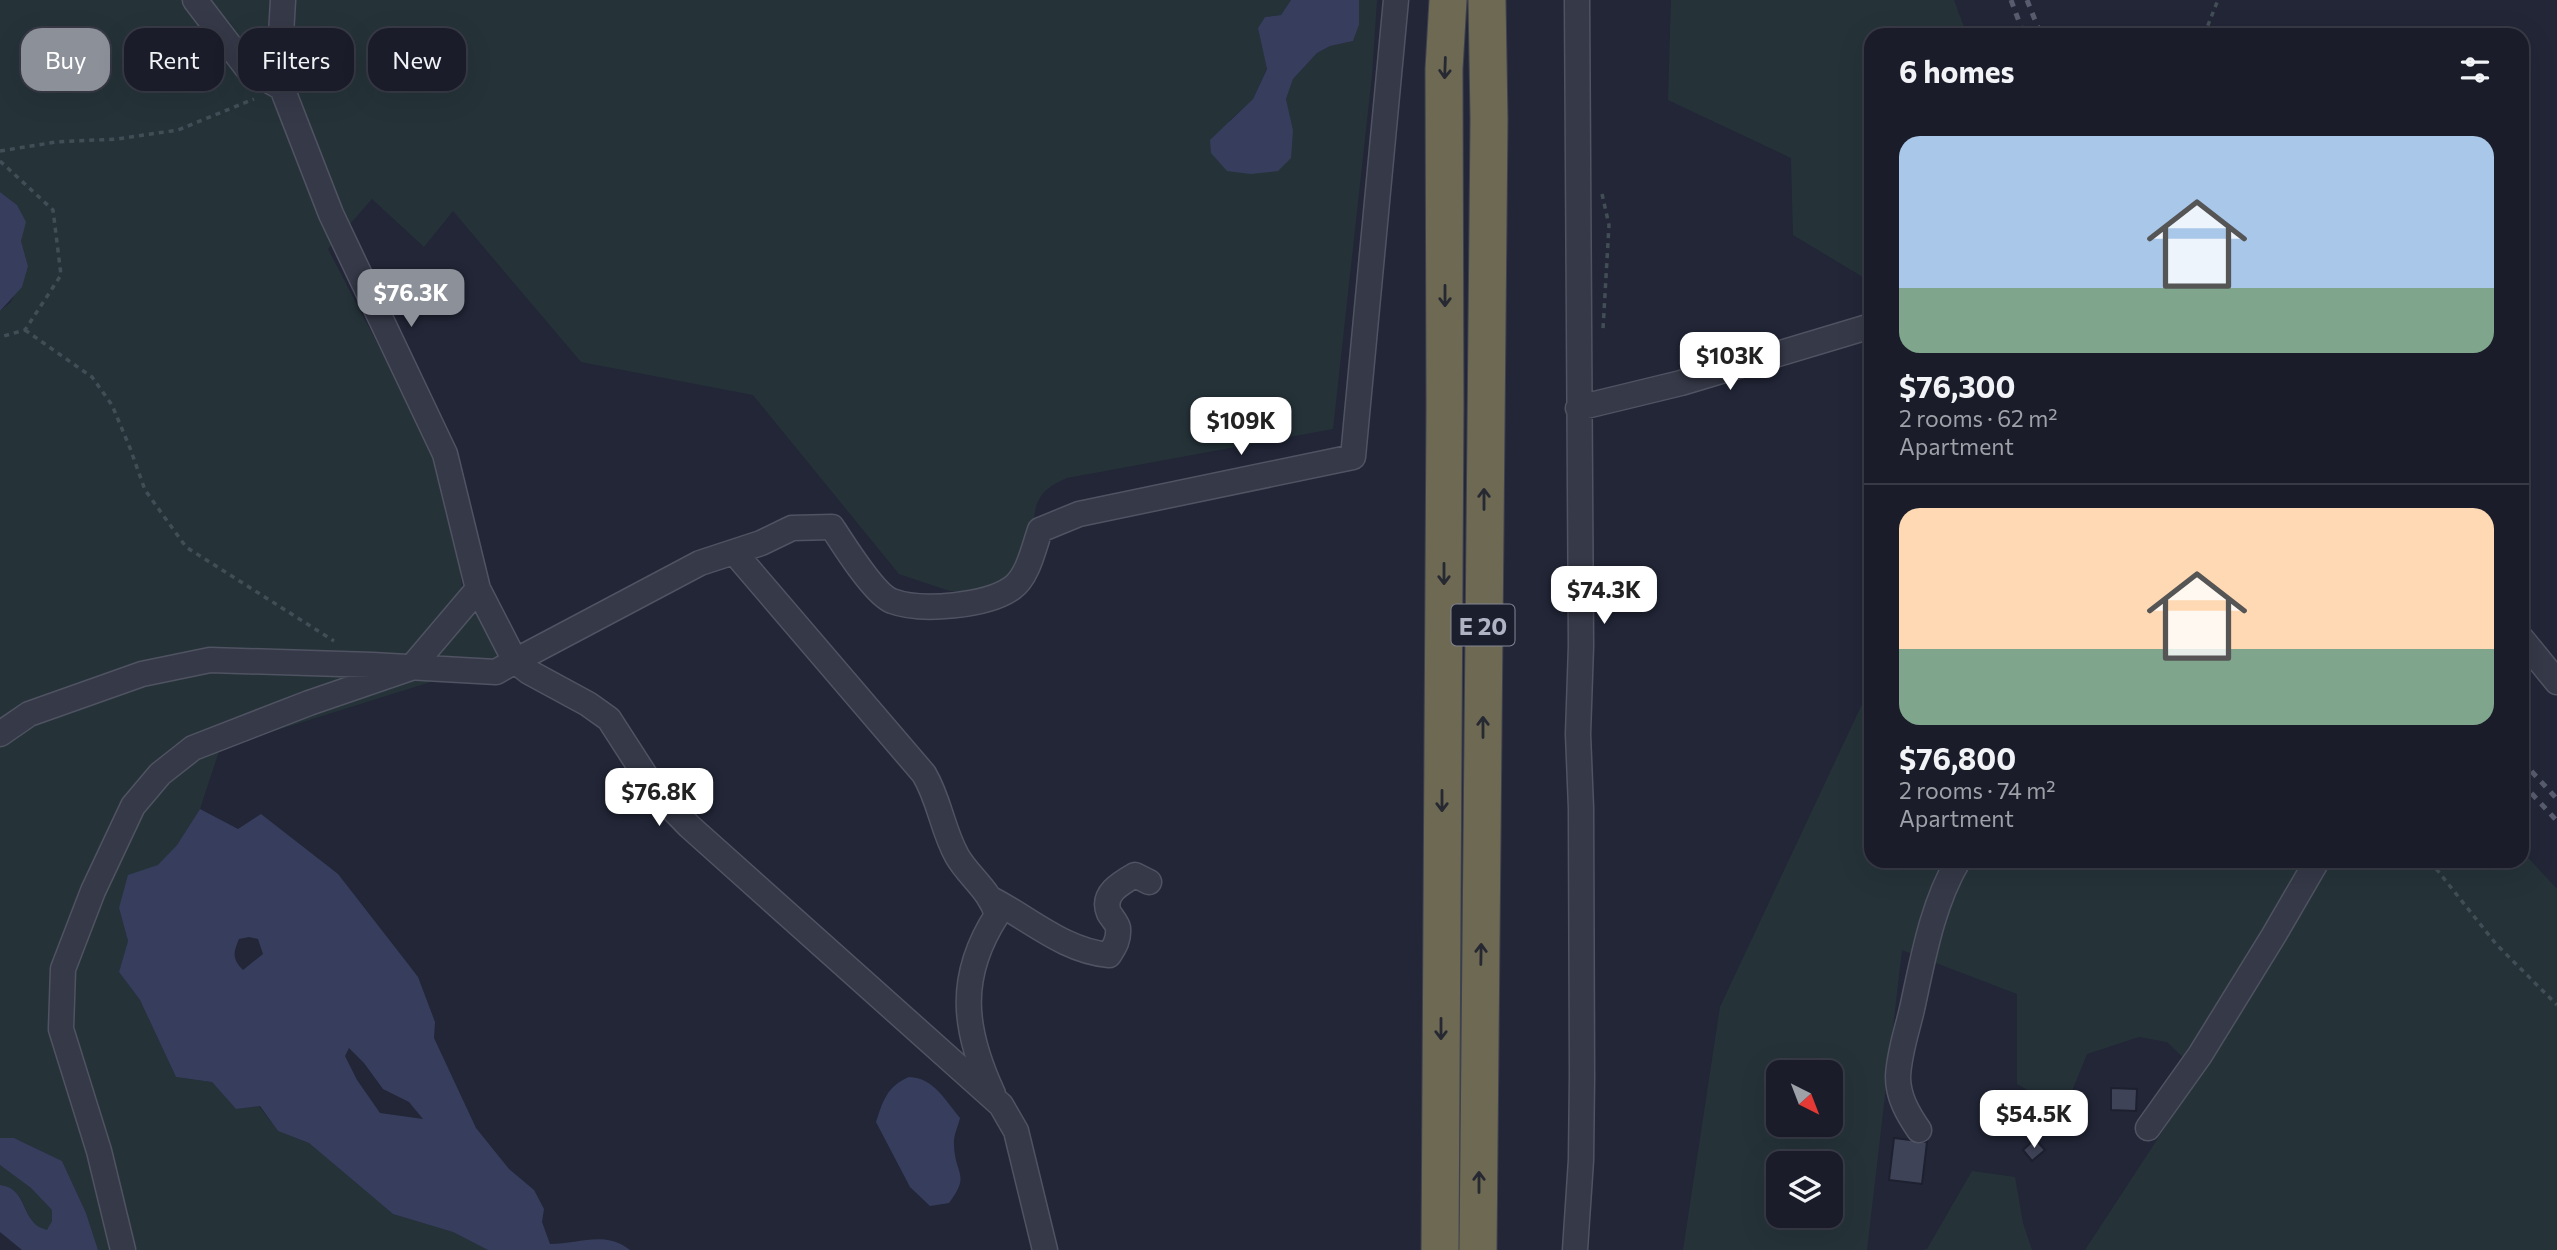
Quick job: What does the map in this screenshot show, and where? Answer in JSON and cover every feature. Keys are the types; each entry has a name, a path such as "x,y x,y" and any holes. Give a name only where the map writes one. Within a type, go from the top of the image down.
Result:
{"highway":[{"name":"E 20","path":"1440,1250 1446,407 1444,69 1448,0"},
{"name":"E 20","path":"1478,1250 1488,0"}],"street":[{"path":"195,0 238,56"},
{"path":"281,28 283,0"},
{"path":"0,734 29,714 142,674 210,660 496,672 700,563 761,543 792,528 832,527 862,572 890,601 944,608 995,596 1014,587 1023,573 1040,530 1079,514 1353,457 1396,0"},
{"path":"1575,1250 1581,1160 1582,1077 1581,808 1578,734 1581,646 1577,0"},
{"path":"283,91 331,214 445,454 478,589 515,661 529,672 588,704 608,719 656,792 689,826 996,1100"},
{"path":"1578,408 1681,383 1864,328"},
{"path":"734,552 924,774 935,792 958,858 993,900 1024,916 1058,939 1088,953 1109,955 1117,943 1118,926 1108,911 1108,896 1118,884 1135,875 1149,882"},
{"path":"123,1250 99,1151 61,1029 62,969 93,891 133,806 160,774 193,748 309,703 411,668 478,589"},
{"path":"2529,648 2557,682"},
{"path":"1919,1130 1900,1095 1898,1078 1902,1045 1926,945 1948,877 1954,868"},
{"path":"2148,1128 2200,1055 2313,868"},
{"path":"993,900 997,915 976,952 967,1010 975,1048 996,1100 1016,1131 1045,1250"}],"path":[{"path":"2207,28 2218,0"},
{"path":"0,151 56,142 117,139 177,130 274,91"},
{"path":"0,161 53,210 61,275 25,330 0,337"},
{"path":"25,330 92,377 112,405 145,490 186,547 372,665"},
{"path":"2436,868 2497,944 2557,1005"}],"shaded area":[{"path":"0,0 1291,0 1281,15 1265,17 1258,28 1267,68 1253,99 1229,121 1293,130 1286,99 1293,79 1317,53 1330,46 1353,41 1359,25 1359,0 1377,0 1372,75 1333,429 1067,478 1046,490 1038,501 1034,525 1026,533 1015,566 999,584 982,592 950,591 899,574 753,395 581,362 453,211 424,247 372,199 328,249 436,456 455,523 462,588 501,660 220,748 200,809 177,845 119,908 128,941 119,972 140,1000 176,1077 212,1082 236,1109 259,1106 278,1131 309,1143 393,1214 453,1232 488,1250 98,1250 86,1213 62,1161 14,1138 0,1138 0,311 11,302 28,266 21,241 25,222 17,205 0,192"},
{"path":"1671,0 1954,0 1964,28 1864,28 1864,278 1793,235 1791,158 1668,100"},
{"path":"1864,700 1864,868 2529,868 2529,859 2557,889 2557,1250 2085,1250 2200,1074 2167,1042 2139,1037 2087,1054 2064,1111 2017,1084 2017,994 1902,950 1867,1250 1683,1250 1720,1007"},
{"path":"0,1165 31,1188 52,1210 52,1221 47,1231 32,1220 16,1192 0,1185"},
{"path":"1972,1171 2015,1177 2023,1223 2032,1250 1922,1250 1927,1249"}],"water":[{"path":"1291,0 1359,0 1359,25 1353,41 1330,46 1317,53 1293,79 1286,99 1293,130 1291,158 1278,171 1251,174 1227,171 1211,153 1210,140 1253,99 1267,69 1258,28 1265,17 1281,15"},
{"path":"0,192 17,205 26,222 21,241 28,266 22,287 0,311"},
{"path":"200,809 238,829 261,814 338,874 418,977 435,1022 434,1038 476,1128 509,1169 534,1190 544,1209 542,1222 550,1244 601,1239 621,1244 630,1250 488,1250 453,1232 393,1214 309,1143 278,1131 260,1106 236,1109 212,1082 176,1077 140,1000 119,972 128,941 119,908 128,875 158,865 177,845","holes":["239,939 258,939 263,954 243,970 235,959 235,952","349,1048 383,1089 409,1102 423,1119 380,1113 357,1080 345,1056"]},
{"path":"909,1077 918,1078 932,1086 960,1118 954,1142 961,1180 949,1203 930,1206 910,1187 876,1122 891,1090"},
{"path":"0,1138 14,1138 62,1161 86,1213 98,1250 22,1250 0,1232 0,1185 16,1192 32,1221 47,1230 52,1221 52,1210 31,1188 0,1165"}],"building":[{"path":"2111,1088 2137,1089 2136,1111 2111,1110"},
{"path":"1894,1138 1927,1142 1922,1184 1889,1180"},
{"path":"2035,1139 2045,1150 2032,1161 2023,1150"}],"railway":[{"path":"2011,0 2021,28"},
{"path":"2027,0 2038,28"},
{"path":"2529,769 2557,799"},
{"path":"2529,791 2557,821"}]}
